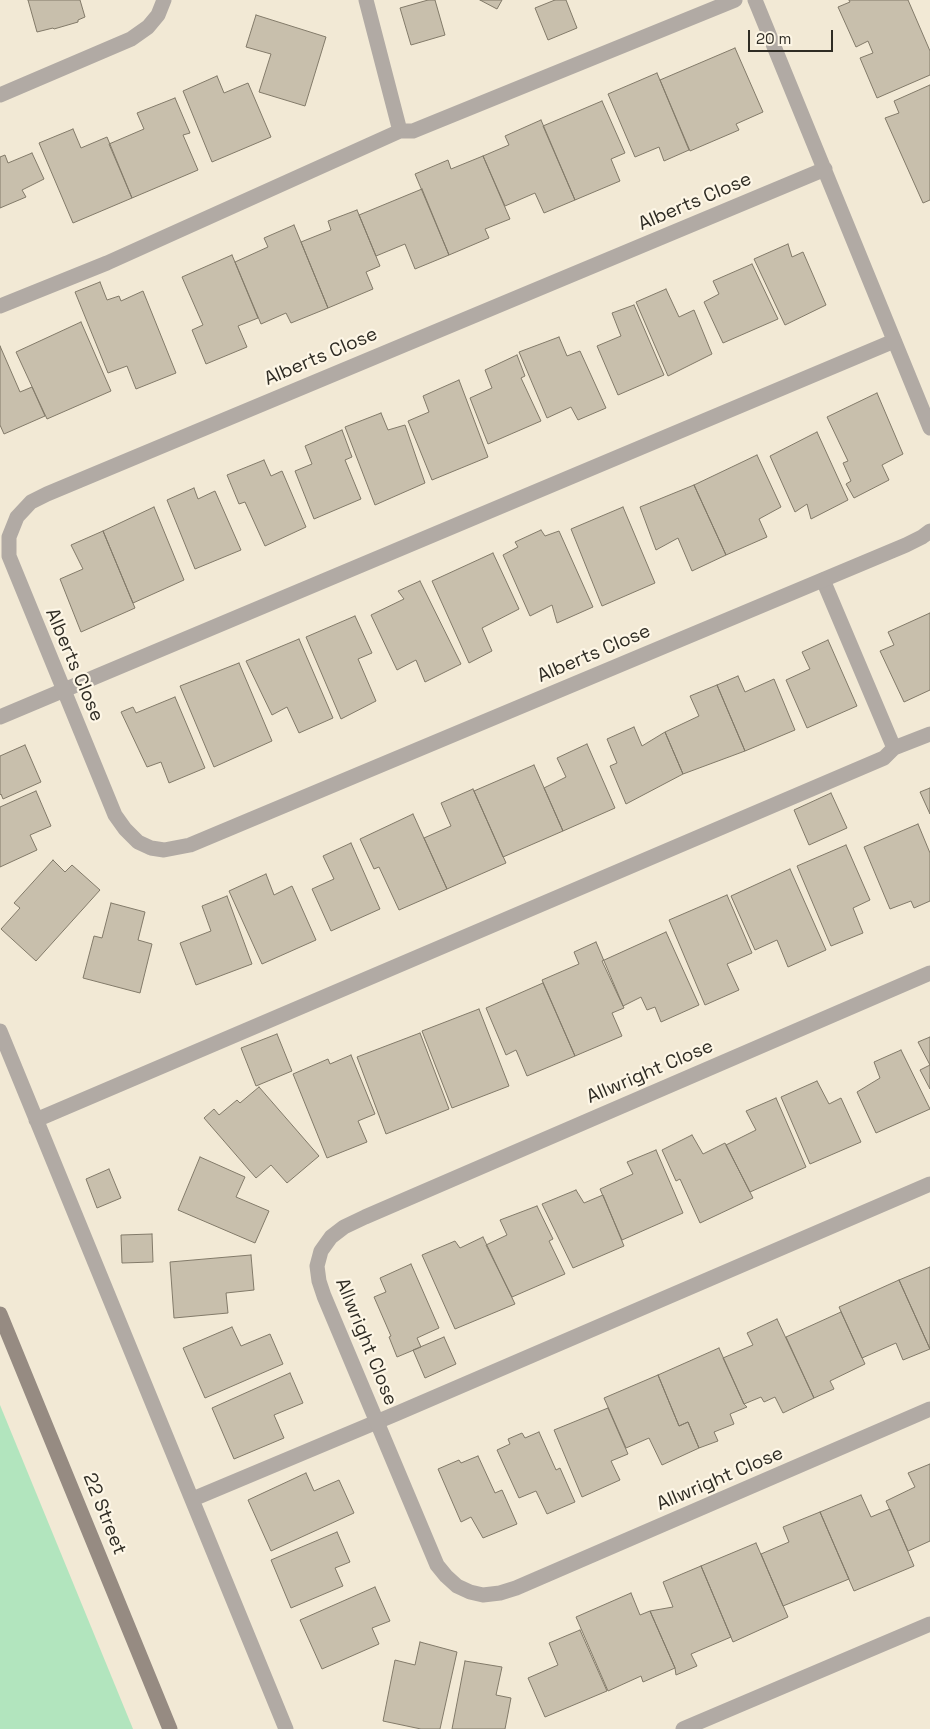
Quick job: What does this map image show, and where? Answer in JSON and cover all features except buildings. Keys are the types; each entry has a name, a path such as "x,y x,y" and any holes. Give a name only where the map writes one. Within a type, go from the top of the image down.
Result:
{"main road":[{"name":"22 Street","path":"0,1314 170,1729"}],"street":[{"path":"0,95 131,39 148,27 158,15 164,0"},
{"path":"366,0 400,131"},
{"path":"0,306 115,259 400,131 413,131 735,0"},
{"path":"755,0 826,169 930,428"},
{"name":"Alberts Close","path":"826,169 62,486 31,502 17,517 9,537 8,556 115,815 138,842 157,849 176,849 906,545 930,531"},
{"path":"0,717 894,341"},
{"path":"822,580 894,748"},
{"path":"36,1120 866,766 884,758 894,748 930,734"},
{"name":"Allwright Close","path":"930,973 344,1227 331,1238 322,1251 317,1266 319,1281 437,1565 457,1586 470,1592 483,1595 500,1594 516,1588 930,1409"},
{"path":"0,1031 286,1729"},
{"path":"193,1499 930,1184"},
{"path":"683,1729 930,1624"}],"green space":[{"path":"0,1405 133,1729 0,1729"}]}
